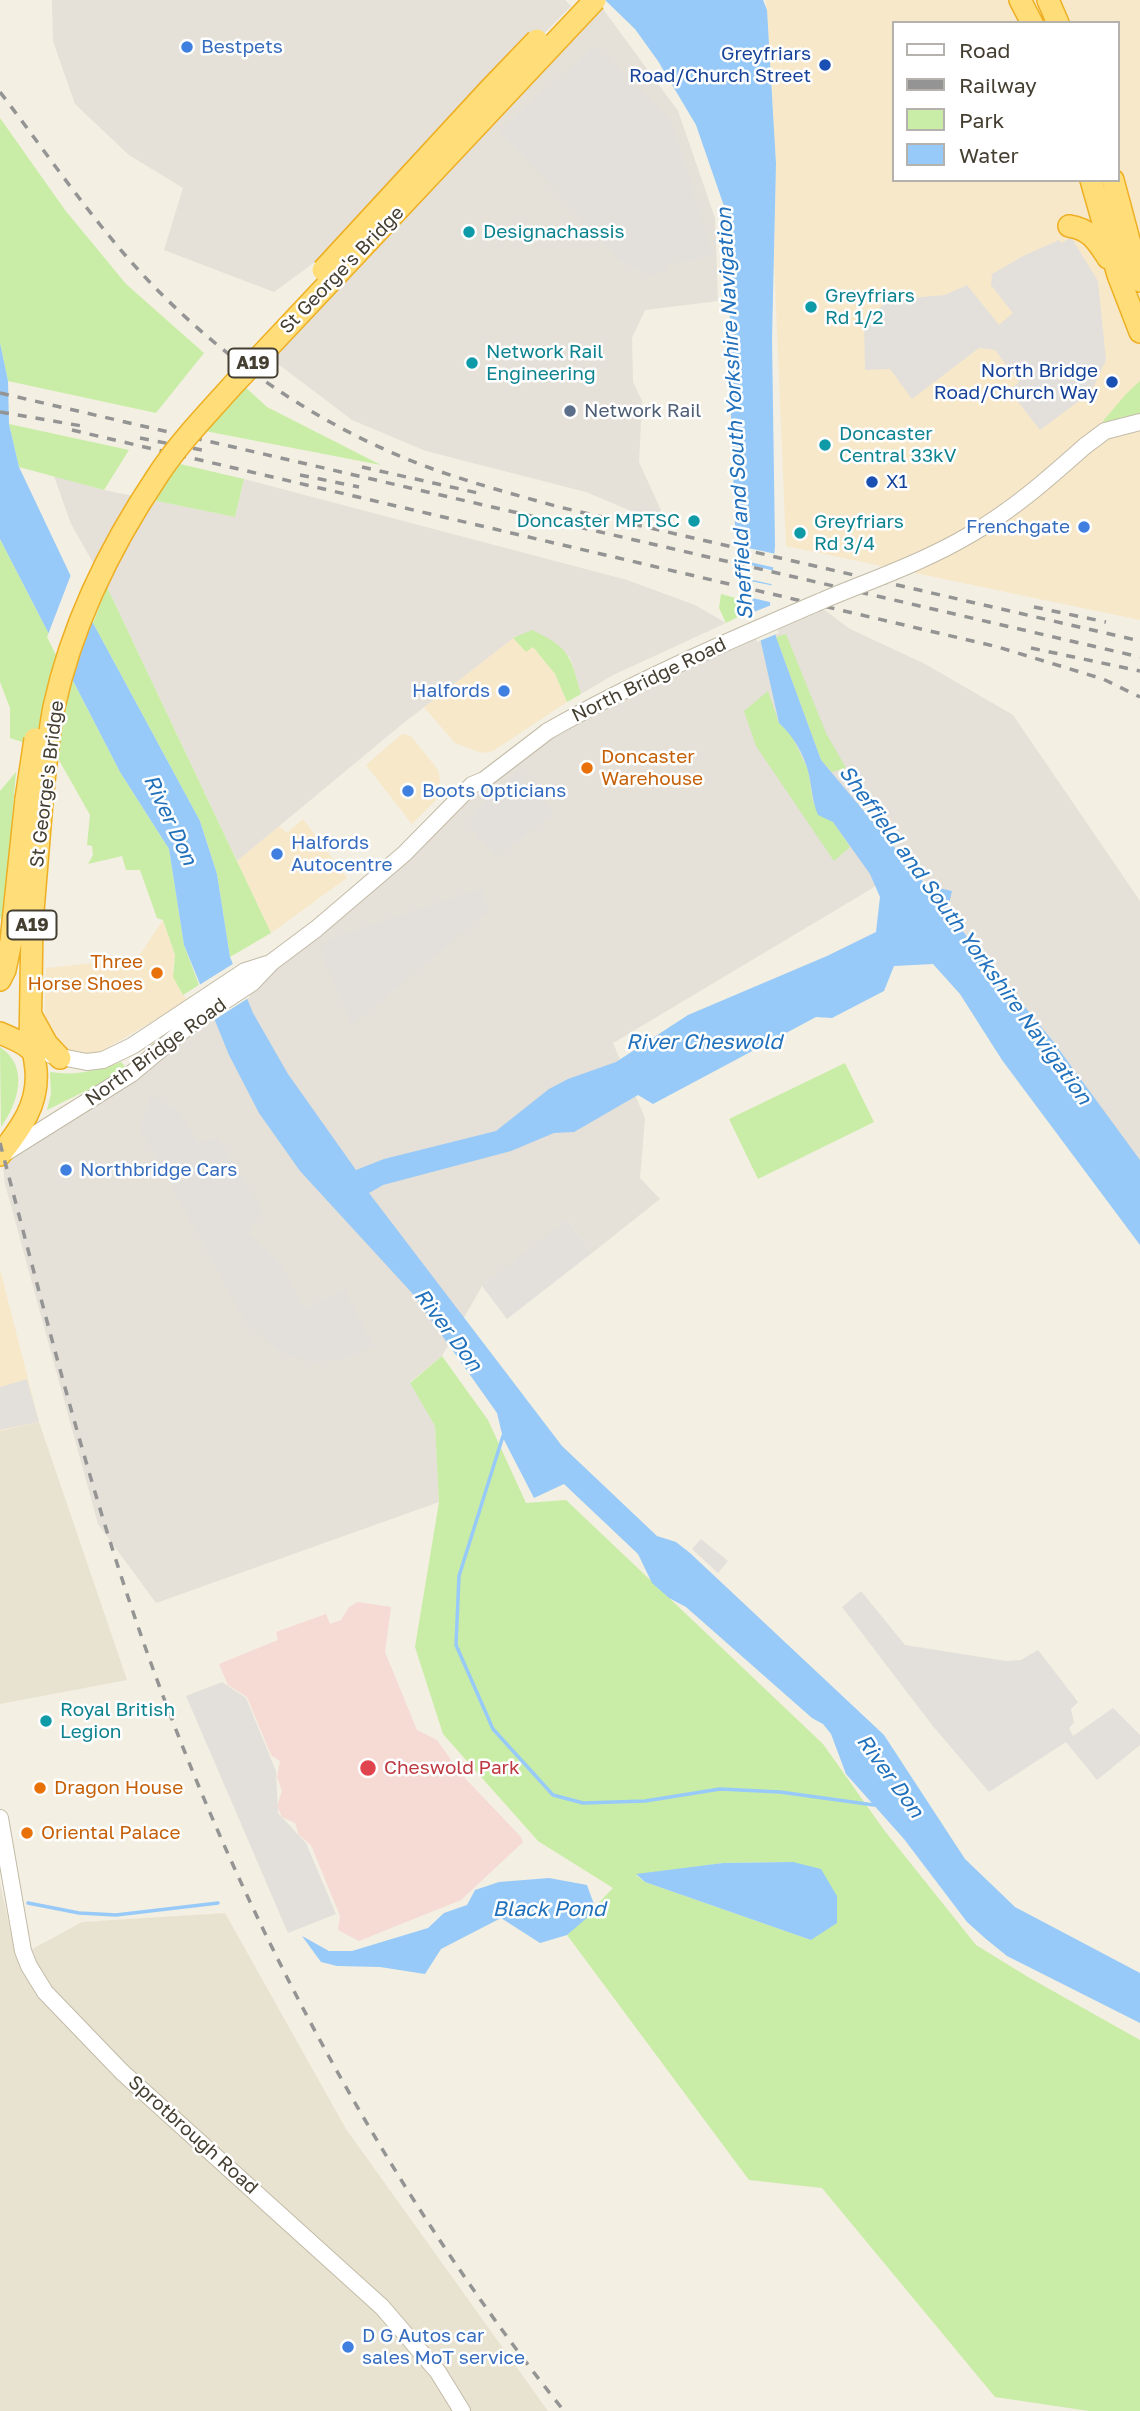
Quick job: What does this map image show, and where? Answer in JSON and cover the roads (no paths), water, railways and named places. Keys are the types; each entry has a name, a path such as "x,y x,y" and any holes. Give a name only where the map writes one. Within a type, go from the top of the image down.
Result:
{"highway":[{"name":"St George's Bridge","path":"0,1156 32,1106 37,1077 31,1050 31,1016 37,725 50,670 63,631 98,550 119,509 179,424 489,90 577,0"},
{"name":"St George's Bridge","path":"0,980 11,941 34,800 54,707 78,628 97,582 132,516 159,473 199,422 595,0"},
{"path":"1020,0 1031,21"},
{"path":"1048,0 1057,21"},
{"path":"1092,182 1118,275 1140,332"},
{"path":"1114,182 1140,281"},
{"path":"1069,226 1079,227 1096,239 1118,275"},
{"path":"31,1016 47,1044 60,1058"},
{"path":"0,1033 31,1050"}],"street":[{"name":"North Bridge Road","path":"0,1156 131,1074 193,1012 245,971 272,962 291,949 404,854 472,785 484,780 548,731 636,683 699,653 929,556 971,535 1016,504 1105,431 1140,422"},
{"name":"North Bridge Road","path":"31,1050 88,1062 103,1060 193,1012"},
{"name":"Sprotbrough Road","path":"0,1818 23,1951 29,1966 46,1992 122,2072 382,2307 438,2372 462,2411"}],"water":[{"path":"605,0 763,0 767,10 776,164 772,339 775,546 770,604 776,637 821,760 926,885 952,891 947,912 1052,1040 1140,1160 1140,1245 1002,1060 960,994 933,964 894,966 884,991 832,1018 816,1017 653,1104 638,1095 574,1132 554,1133 511,1151 383,1185 369,1193 562,1446 657,1536 676,1542 690,1553 884,1735 965,1859 1015,1907 1140,1973 1140,2023 1007,1956 986,1939 967,1922 904,1839 846,1774 831,1734 823,1724 812,1718 686,1607 669,1598 652,1583 638,1554 564,1484 534,1498 503,1438 497,1413 412,1293 300,1171 259,1113 229,1055 184,945 169,849 120,772 0,539 0,343 8,381 9,424 19,467 93,623 200,821 217,874 230,957 253,1013 288,1074 356,1170 384,1159 496,1131 549,1089 568,1079 616,1062 688,1015 827,956 876,932 880,897 870,874 833,822 818,815 803,757 793,739 779,723 742,544 735,525 729,250 725,209 696,125 658,61 635,29"},
{"path":"793,1862 821,1869 837,1896 837,1923 811,1940 645,1882 636,1874 723,1863"},
{"name":"Black Pond","path":"549,1878 587,1885 596,1910 567,1935 540,1943 501,1918 441,1949 425,1974 380,1967 337,1966 321,1962 302,1936 329,1951 352,1951 428,1928 444,1913 467,1905 475,1890 499,1882"}],"waterway":[{"path":"503,1436 459,1576 456,1645 493,1729 553,1795 583,1803 645,1801 720,1789 780,1792 874,1805"},
{"path":"28,1903 79,1913 116,1915 218,1903"}],"railway":[{"path":"0,92 109,236 190,321 225,351 300,404 380,447 456,477 559,507 1140,641"},
{"path":"0,393 1140,657"},
{"path":"0,412 82,426"},
{"path":"72,430 998,647 1103,679 1140,697"},
{"path":"140,438 202,450"},
{"path":"362,467 478,493"},
{"path":"300,475 359,487"},
{"path":"1034,607 1106,622"},
{"path":"1031,648 1140,671"},
{"path":"0,1143 97,1500 143,1640 205,1802 246,1894 339,2075 446,2249 503,2332 564,2411"}],"place":[{"name":"Bestpets","path":"187,47"},
{"name":"Greyfriars Road/Church Street","path":"825,65"},
{"name":"Designachassis","path":"469,232"},
{"name":"Greyfriars Rd 1/2","path":"811,307"},
{"name":"Network Rail Engineering","path":"472,363"},
{"name":"North Bridge Road/Church Way","path":"1112,382"},
{"name":"Network Rail","path":"570,411"},
{"name":"Doncaster Central 33kV","path":"825,445"},
{"name":"X1","path":"872,482"},
{"name":"Doncaster MPTSC","path":"694,521"},
{"name":"Frenchgate","path":"1084,527"},
{"name":"Greyfriars Rd 3/4","path":"800,533"},
{"name":"Halfords","path":"504,691"},
{"name":"Doncaster Warehouse","path":"587,768"},
{"name":"Boots Opticians","path":"408,791"},
{"name":"Halfords Autocentre","path":"277,854"},
{"name":"Three Horse Shoes","path":"157,973"},
{"name":"Northbridge Cars","path":"66,1170"},
{"name":"Royal British Legion","path":"46,1721"},
{"name":"Cheswold Park","path":"368,1768"},
{"name":"Dragon House","path":"40,1788"},
{"name":"Oriental Palace","path":"27,1833"},
{"name":"D G Autos car sales MoT service","path":"348,2347"}],"water label":[{"name":"Sheffield and South Yorkshire Navigation","path":"735,414"},
{"name":"River Don","path":"170,820"},
{"name":"Sheffield and South Yorkshire Navigation","path":"965,935"},
{"name":"River Cheswold","path":"704,1042"},
{"name":"River Don","path":"448,1330"},
{"name":"River Don","path":"890,1776"}]}
